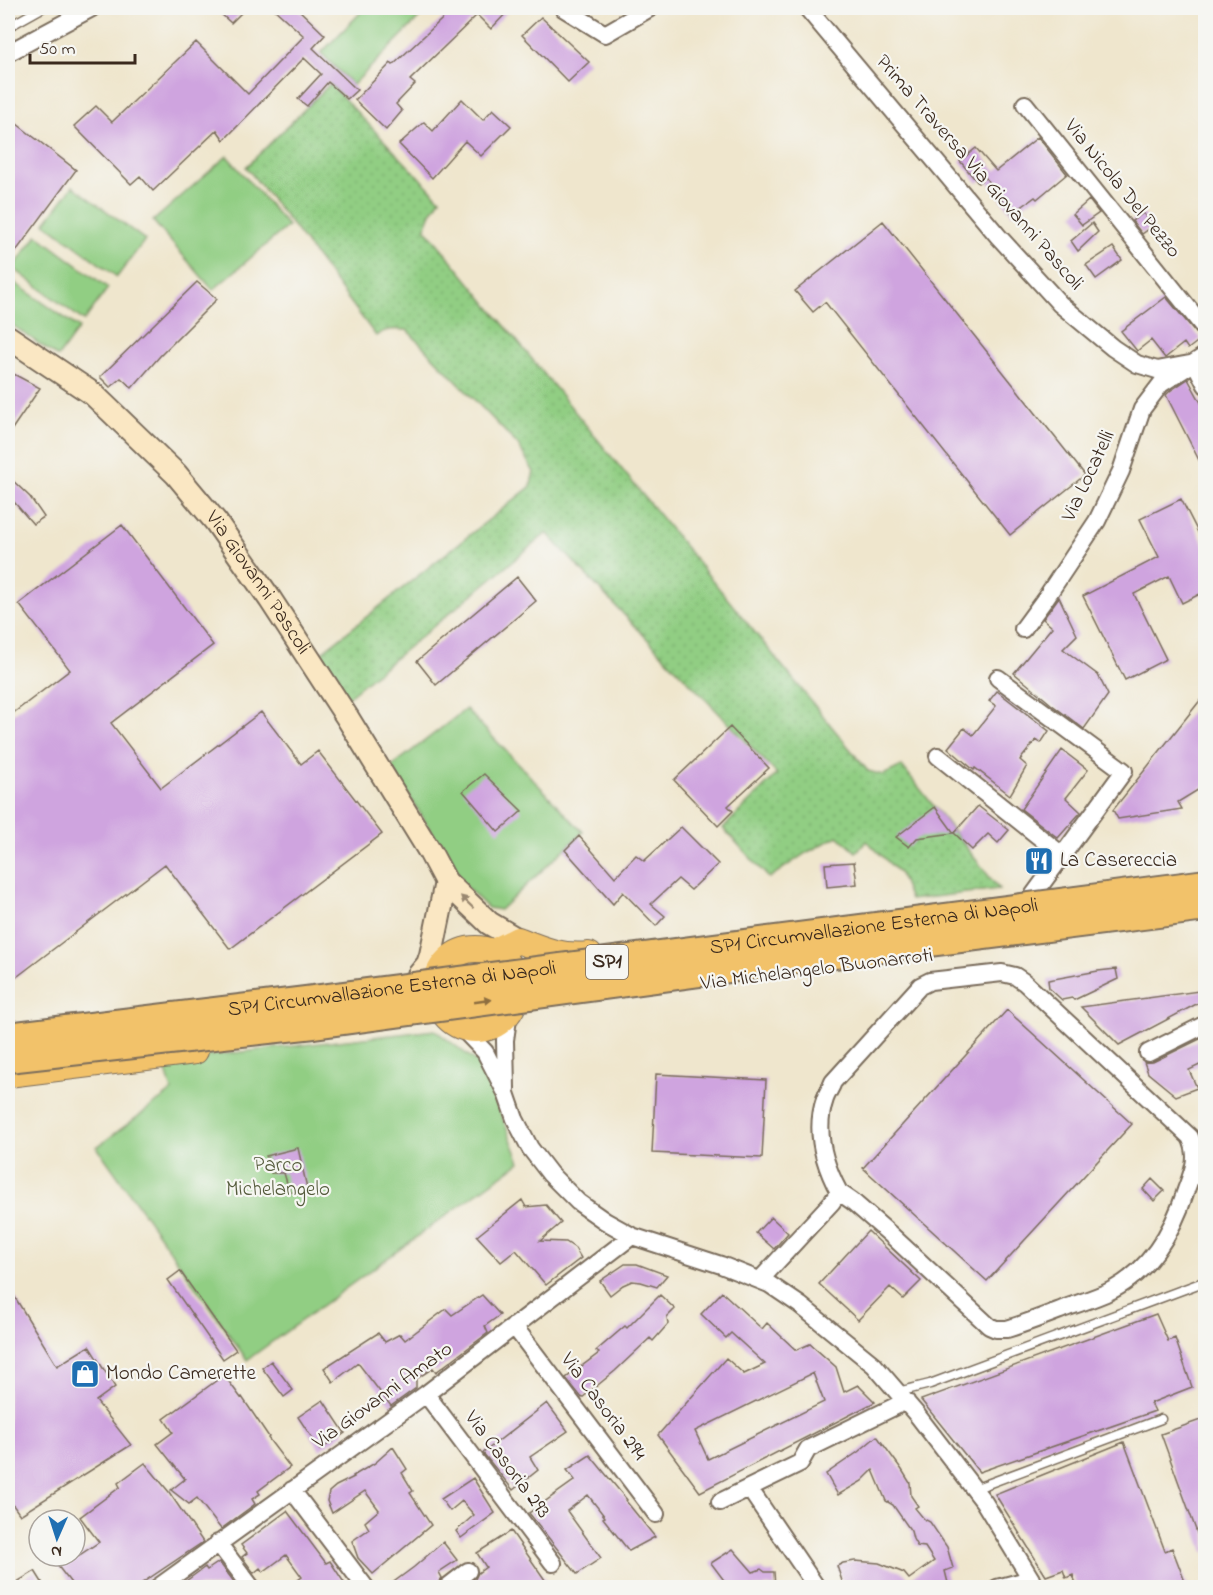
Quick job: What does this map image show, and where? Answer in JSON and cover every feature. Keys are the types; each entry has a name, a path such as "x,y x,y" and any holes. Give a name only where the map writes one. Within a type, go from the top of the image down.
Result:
{"highway":[{"name":"SP1 Circumvallazione Esterna di Napoli","path":"8,1037 306,1001 1206,884"},
{"name":"SP1 Circumvallazione Esterna di Napoli","path":"8,1058 314,1024 788,960 1206,907"}],"main road":[{"path":"492,953 519,940 556,954 574,957 1206,874"},
{"name":"Via Michelangelo Buonarroti","path":"509,1012 567,1002 1206,919"},
{"path":"8,1028 433,971 449,957 470,948 482,948 505,960 513,971 516,985 515,999 509,1012 500,1022 487,1028 473,1029 454,1022 441,1009 436,999 433,971"},
{"path":"8,1074 454,1022"}],"street":[{"path":"8,53 92,8"},
{"path":"563,8 605,34 650,8"},
{"name":"Prima Traversa Via Giovanni Pascoli","path":"807,8 998,236 1060,304 1113,348 1137,364 1157,370 1200,359"},
{"name":"Via Nicola Del Pezzo","path":"1025,104 1206,330"},
{"name":"Via Giovanni Pascoli","path":"8,337 93,394 176,474 216,522 270,599 347,717 446,882 489,923 519,940"},
{"path":"1200,359 1206,385"},
{"name":"Via Locatelli","path":"1023,628 1097,521 1120,471 1142,409 1161,384 1200,359"},
{"path":"998,678 1124,771 1032,897"},
{"path":"938,756 1062,855"},
{"path":"433,971 428,964 436,937 446,882"},
{"path":"489,923 492,953"},
{"path":"1002,973 1015,976 1183,1130 1190,1137 1195,1148 1195,1165 1179,1214 1158,1248 1138,1270 1108,1292 1007,1329 996,1329 989,1326 891,1234 838,1192 828,1173 821,1143 821,1120 825,1100 833,1082 847,1065 920,986 930,981 1002,973"},
{"path":"506,1093 505,1040 509,1012"},
{"path":"454,1022 485,1052 530,1148 550,1174 578,1202 604,1221 632,1236 721,1264 768,1284 801,1305 874,1365 984,1502 1032,1583 997,1587"},
{"path":"1148,1053 1206,1024"},
{"path":"760,1280 838,1192"},
{"name":"Via Giovanni Amato","path":"157,1587 426,1394 632,1236"},
{"name":"Via Casoria 294","path":"514,1326 656,1514"},
{"name":"Via Casoria 293","path":"426,1394 553,1563"},
{"path":"720,1502 800,1462 808,1449 902,1397"},
{"path":"749,1488 817,1587"},
{"path":"292,1490 366,1587"},
{"path":"218,1543 252,1587"},
{"path":"446,1587 468,1570"}],"lane":[{"path":"8,27 42,8"},
{"path":"902,1397 930,1384 1206,1281"},
{"path":"974,1489 1161,1419"}],"green space":[{"path":"365,8 429,8 353,85 321,53"},
{"path":"330,84 440,199 425,228 868,771 883,775 902,766 999,889 910,900 900,874 867,841 856,852 838,836 806,853 769,878 723,828 777,774 547,533 344,700 316,657 530,487 534,472 518,445 407,330 387,330 376,336 246,167"},
{"path":"227,156 288,226 213,290 153,221"},
{"path":"73,186 145,240 117,277 45,223"},
{"path":"37,235 108,288 84,321 13,268"},
{"path":"8,278 79,328 58,357 8,322"},
{"path":"466,709 583,832 500,910 488,908 466,887 391,767"},
{"name":"Parco Michelangelo","path":"435,1030 482,1066 520,1162 247,1360 97,1147 172,1091 163,1061"}],"building":[{"path":"226,8 246,8 231,23 220,13"},
{"path":"273,8 297,8 325,35 313,48 357,90 347,99 328,82 307,106 298,99 321,74 304,58 224,140 217,130 153,191 140,176 131,184 74,126 96,106 112,122 196,42 248,94 304,36"},
{"path":"454,8 511,8 491,29 477,15 410,80 415,84 396,104 402,111 386,130 355,100 391,63 393,65"},
{"path":"541,17 589,62 568,82 522,35"},
{"path":"462,99 483,120 493,109 511,126 481,156 465,141 432,178 399,144 424,122 433,131"},
{"path":"8,117 76,170 14,254 8,249"},
{"path":"1038,137 1067,174 1037,199 1035,197 1012,214 985,177 978,183 960,161 976,148 996,171"},
{"path":"1089,200 1099,213 1082,225 1073,214"},
{"path":"1143,213 1153,226 1142,234 1132,221"},
{"path":"883,221 1085,475 1010,535 825,302 813,312 795,291"},
{"path":"1092,223 1098,232 1078,251 1071,241"},
{"path":"1113,247 1122,260 1096,279 1086,265"},
{"path":"197,282 217,299 160,356 132,388 121,378 110,387 100,377"},
{"path":"1166,297 1201,339 1188,349 1184,343 1165,358 1151,340 1137,351 1121,331"},
{"path":"8,371 40,388 8,435"},
{"path":"1188,379 1206,412 1206,474 1166,395"},
{"path":"8,476 30,497 44,517 33,524 8,495"},
{"path":"1181,499 1206,548 1206,591 1182,603 1169,576 1134,594 1166,659 1125,680 1083,596 1159,557 1140,519"},
{"path":"122,525 213,645 111,723 161,788 261,712 301,764 318,751 382,834 230,949 165,864 14,979 8,970 8,717 70,670 19,604"},
{"path":"517,577 536,601 436,685 417,661"},
{"path":"1059,597 1077,635 1063,649 1098,675 1108,695 1084,729 1014,673 1052,627 1043,619"},
{"path":"997,691 1049,731 1041,743 1036,740 1020,760 1027,766 1010,795 975,768 974,770 948,748 964,728 973,735 996,706 989,701"},
{"path":"1206,693 1206,785 1178,802 1182,809 1118,819 1113,810"},
{"path":"730,727 769,768 728,806 733,811 718,826 674,780"},
{"path":"1062,750 1088,770 1066,798 1081,812 1058,838 1021,809"},
{"path":"484,774 522,811 498,832 463,791"},
{"path":"978,806 1009,830 998,843 988,834 972,850 954,833"},
{"path":"935,807 954,833 917,838 909,847 896,837"},
{"path":"681,827 718,864 691,890 678,879 651,904 665,916 656,926 623,892 613,904 565,850 579,836 615,877 636,855 644,861"},
{"path":"854,862 857,884 827,887 825,864"},
{"path":"1116,969 1118,979 1074,1000 1072,998 1062,1000 1049,988 1048,980"},
{"path":"1206,990 1206,999 1119,1045 1081,1007"},
{"path":"1007,1010 1132,1124 987,1281 863,1168"},
{"path":"1206,1036 1206,1062 1189,1070 1197,1088 1176,1096 1148,1073 1144,1062 1153,1062"},
{"path":"656,1074 766,1080 762,1158 652,1153"},
{"path":"298,1148 307,1188 290,1193 284,1173 271,1173 266,1156"},
{"path":"1152,1179 1164,1191 1154,1201 1143,1189"},
{"path":"522,1200 526,1207 546,1205 561,1223 540,1241 566,1242 575,1248 581,1258 546,1285 516,1250 501,1262 477,1236"},
{"path":"771,1217 788,1233 774,1249 756,1233"},
{"path":"868,1231 921,1281 903,1299 890,1287 858,1320 819,1284"},
{"path":"625,1264 637,1264 667,1275 657,1287 632,1281 610,1295 600,1281"},
{"path":"180,1271 236,1350 223,1359 168,1280"},
{"path":"8,1286 57,1366 89,1346 115,1387 96,1401 131,1445 31,1508 27,1508 27,1511 20,1515 8,1498"},
{"path":"722,1292 762,1329 767,1323 796,1350 810,1344 836,1367 844,1392 858,1385 875,1402 700,1492 658,1435 726,1358 744,1374 765,1364 731,1333 726,1338 701,1314","holes":["813,1373 824,1402 708,1459 695,1431"]},
{"path":"482,1295 500,1315 485,1326 488,1333 436,1372 433,1368 416,1379 416,1388 391,1406 358,1363 333,1382 324,1368 378,1333 385,1342 400,1334 405,1340 446,1309 452,1315"},
{"path":"660,1295 675,1309 667,1317 668,1324 653,1341 650,1338 582,1398 566,1378 599,1353 596,1351 625,1326 627,1328"},
{"path":"1156,1314 1168,1341 1175,1338 1192,1387 1151,1403 1155,1411 979,1472 921,1400"},
{"path":"271,1361 293,1390 284,1397 262,1368"},
{"path":"224,1375 242,1397 290,1467 258,1491 260,1494 252,1499 255,1504 221,1529 197,1498 189,1504 171,1490 185,1479 157,1444 173,1432 164,1419"},
{"path":"323,1400 345,1433 320,1450 298,1417"},
{"path":"547,1403 568,1431 530,1457 538,1470 513,1490 483,1453"},
{"path":"1206,1418 1206,1552 1204,1552 1161,1434"},
{"path":"877,1436 910,1483 911,1496 918,1506 915,1508 924,1519 930,1522 947,1547 953,1568 945,1571 948,1583 941,1587 844,1587 837,1566 843,1563 855,1561 879,1563 904,1573 909,1579 934,1561 925,1547 917,1546 911,1531 893,1505 886,1501 873,1470 862,1481 838,1495 826,1474"},
{"path":"1124,1442 1165,1551 1172,1548 1187,1587 1077,1587 1073,1575 1066,1578 1063,1570 1046,1576 995,1494"},
{"path":"393,1447 407,1469 402,1473 413,1491 410,1493 431,1525 373,1574 358,1558 352,1541 369,1529 365,1522 379,1510 365,1491 332,1513 327,1501 329,1492 336,1486 375,1463"},
{"path":"590,1455 655,1537 629,1551 588,1495 567,1511 601,1558 577,1574 529,1513 575,1480 567,1470"},
{"path":"145,1463 169,1492 203,1542 136,1587 74,1587 59,1568 87,1568 87,1550 99,1542 87,1526 87,1512 120,1487 118,1483"},
{"path":"473,1478 495,1513 461,1538 456,1531 474,1515 462,1501 450,1511 441,1499"},
{"path":"287,1511 326,1563 330,1561 347,1587 288,1587 302,1577 286,1555 263,1572 260,1568 254,1573 242,1557 247,1553 241,1545"},
{"path":"511,1531 550,1587 464,1587 486,1567 477,1553"},
{"path":"443,1542 457,1560 439,1572 442,1578 436,1587 387,1587 414,1567"},
{"path":"733,1549 753,1572 761,1569 765,1572 774,1572 775,1587 729,1587 711,1563"},
{"path":"219,1562 238,1587 178,1587 205,1567 207,1570"},
{"path":"35,1571 45,1587 9,1587"}],"place":[{"name":"La Casereccia","path":"1039,861"},
{"name":"Mondo Camerette","path":"85,1374"}]}
